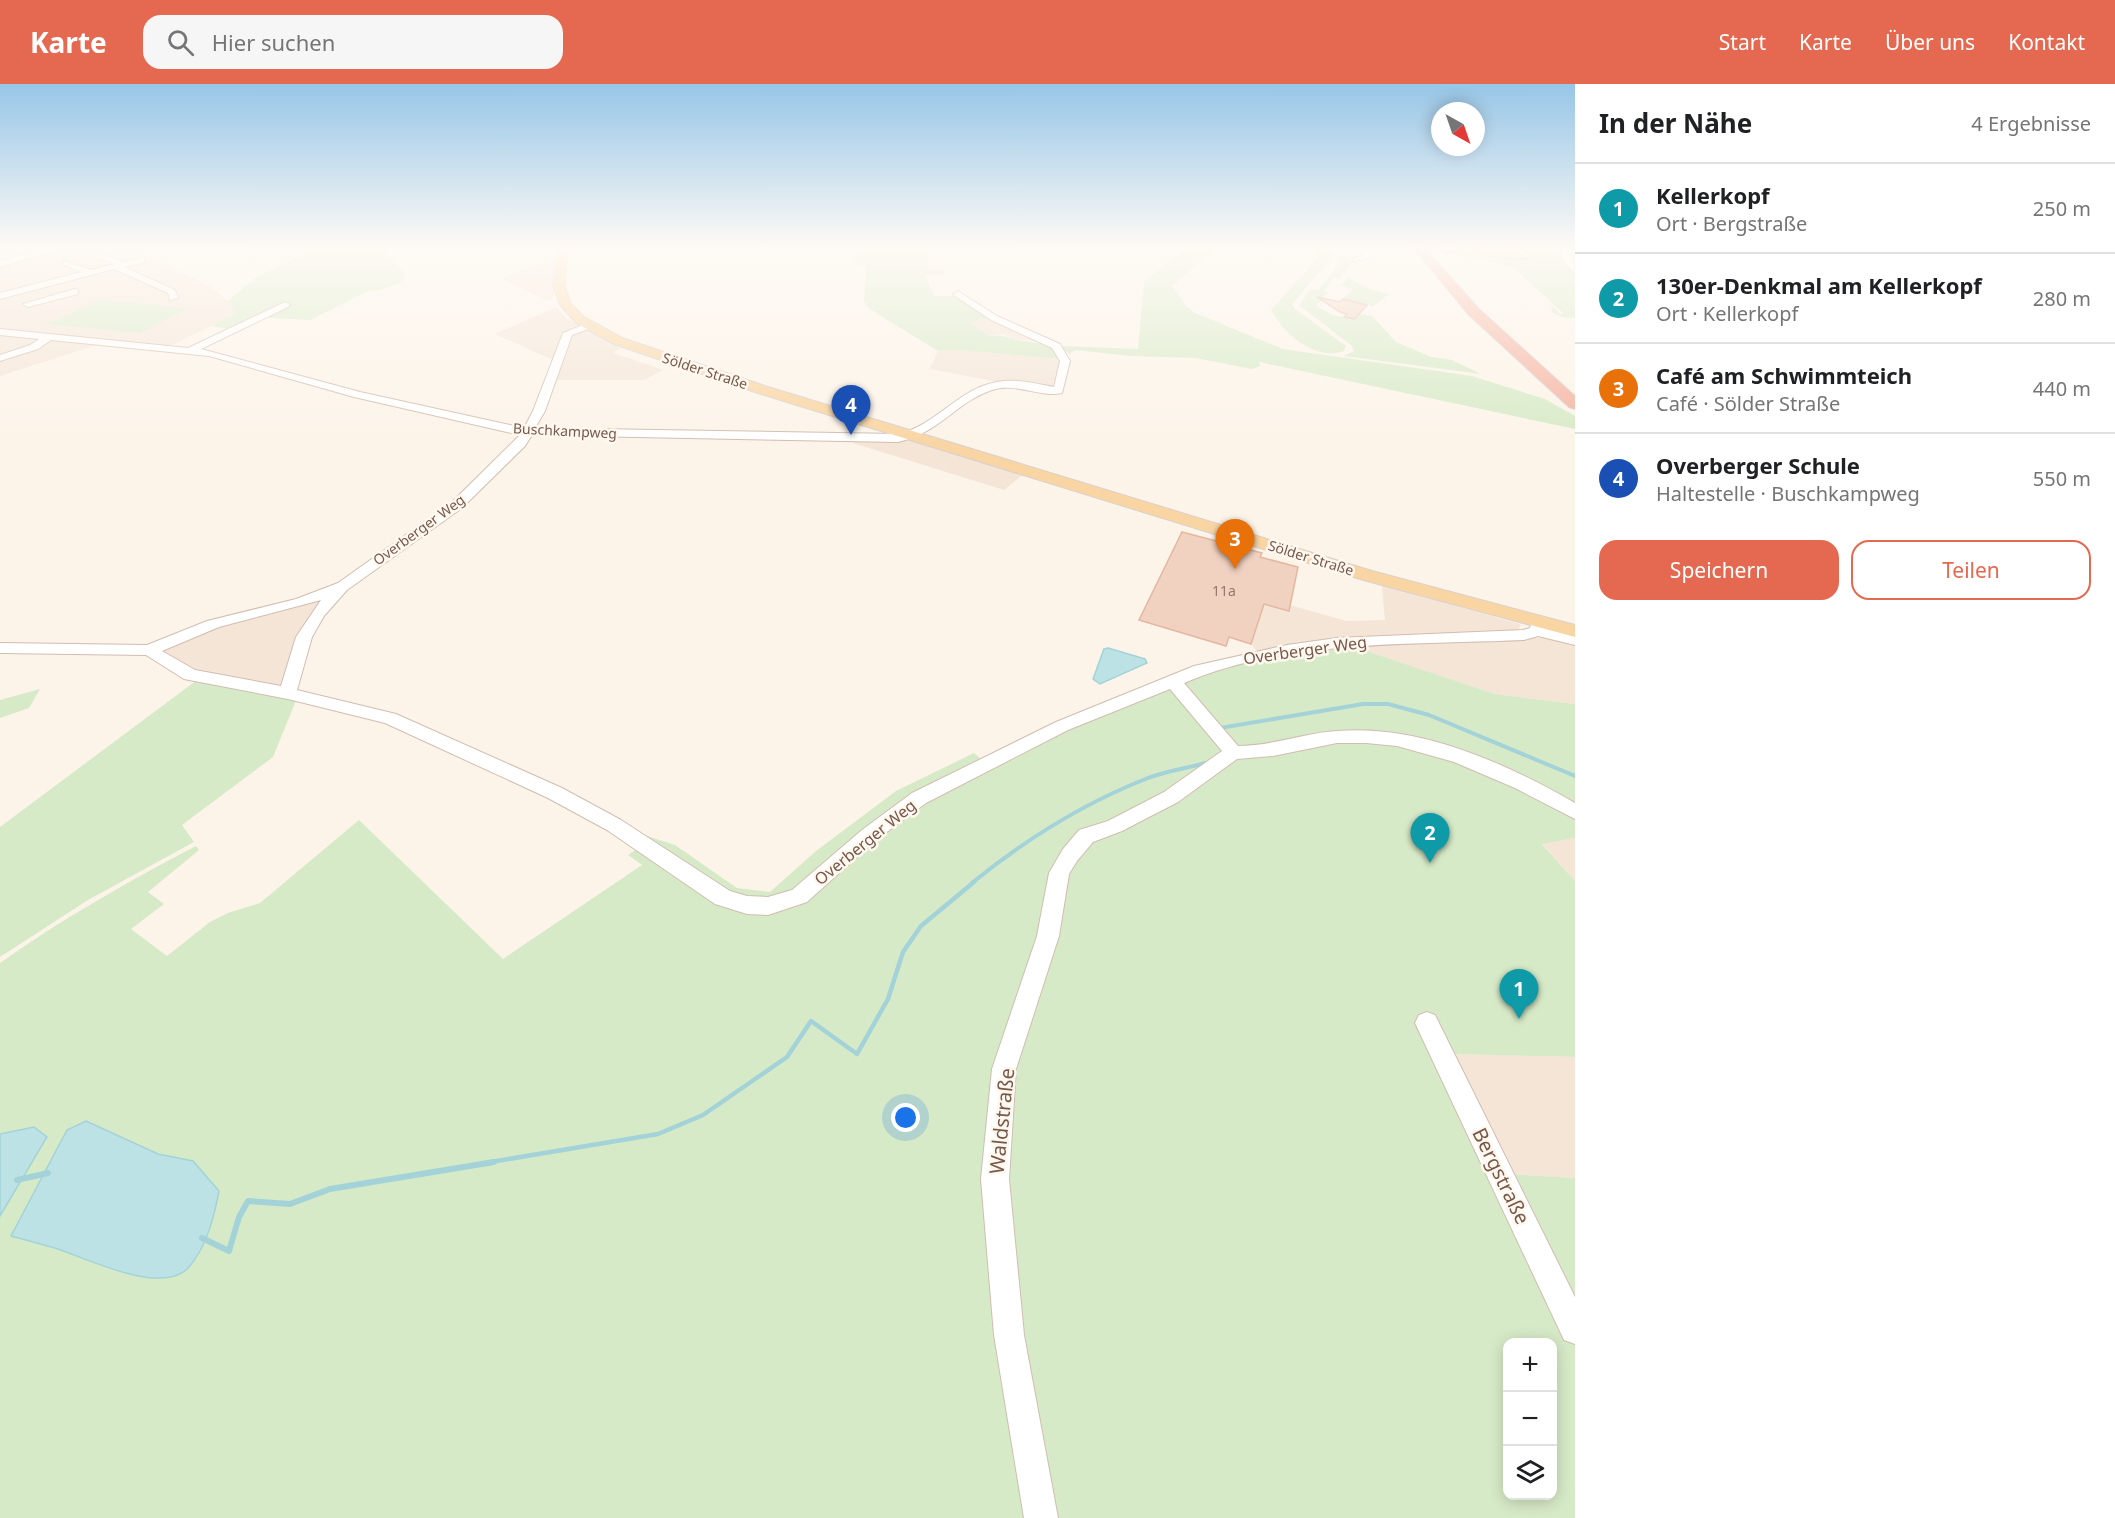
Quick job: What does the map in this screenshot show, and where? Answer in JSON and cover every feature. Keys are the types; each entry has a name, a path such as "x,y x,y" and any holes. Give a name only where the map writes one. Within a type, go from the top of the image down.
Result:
{"highway":[{"path":"1474,312 1575,412"},
{"path":"1491,312 1575,387"}],"main road":[{"name":"Sölder Straße","path":"573,312 588,326 646,352 1539,627 1575,631"}],"street":[{"path":"191,350 271,312"},
{"path":"913,435 983,390 998,384 1058,391 1066,362 1064,353 1056,346 985,312"},
{"name":"Overberger Weg","path":"288,693 298,646 309,624 343,586 457,505 521,443 539,411 568,333 588,326"},
{"name":"Buschkampweg","path":"0,332 191,350 231,357 358,395 527,432 785,438 898,438 913,435"},
{"path":"0,358 34,347 50,336"},
{"name":"Overberger Weg","path":"0,648 149,650 213,624 301,602 343,586"},
{"name":"Overberger Weg","path":"149,650 190,675 288,693 390,718 497,765 614,825 723,898 747,905 768,906 799,896 869,835 919,798 1008,751 1171,680 1243,658 1337,643 1524,635 1539,627 1575,640"},
{"path":"1171,680 1233,752 1255,753 1336,737 1369,735 1413,742 1540,791 1575,812"},
{"name":"Waldstraße","path":"1041,1518 1010,1335 995,1179 1005,1070 1048,936 1059,873 1070,855 1086,836 1115,826 1171,797 1233,752"},
{"name":"Bergstraße","path":"1427,1023 1575,1329"}],"shaded area":[{"path":"0,312 235,312 236,314 168,347 112,340 0,376"},
{"path":"545,312 560,312 566,318 621,348 613,353 663,370 644,380 557,380 564,361 551,359 495,334"},
{"path":"989,319 1035,341 1013,339 1004,334 989,336 970,322"},
{"path":"959,350 1060,359 1052,388 993,381 930,369 938,351"},
{"path":"911,437 1026,472 1004,490 853,443 859,439"},
{"path":"1382,585 1520,624 1519,631 1532,638 1556,638 1575,643 1575,704 1495,694 1373,654 1342,639 1257,651 1251,644 1264,604 1288,611 1290,605 1346,621 1385,620"},
{"path":"324,596 286,690 192,674 158,649 213,625"},
{"path":"1575,838 1575,881 1542,843"},
{"path":"1448,1054 1575,1057 1575,1178 1509,1174"}],"green space":[{"path":"74,312 181,312 140,333 47,324"},
{"path":"235,312 326,312 310,320 253,317 230,329 211,326 236,314"},
{"path":"874,312 979,312 989,319 970,322 989,336 1002,336 1040,344 1059,353 1060,359 959,350 938,351"},
{"path":"1141,312 1194,312 1283,349 1472,376 1545,399 1575,416 1575,429 1259,362 1260,366 1252,369 1196,358 1131,356 1075,350 1069,354 1061,346 1138,349"},
{"path":"1272,312 1299,312 1346,346 1344,351 1333,353 1312,349 1293,337"},
{"path":"1308,312 1327,312 1355,319 1361,314 1372,316 1396,342 1432,357 1452,360 1481,374 1344,356 1354,351 1352,346"},
{"path":"1551,312 1558,312 1564,314 1562,312 1575,312 1575,318 1562,317"},
{"path":"1351,646 1495,694 1575,704 1575,806 1542,790 1369,733 1234,750 1179,682 1247,663"},
{"path":"197,680 297,698 273,757 182,825 194,842 88,900 0,957 0,827"},
{"path":"1170,683 1231,751 1069,855 1033,984 991,1180 1033,1518 0,1518 0,1216 46,1137 34,1127 0,1134 0,963 96,901 196,846 199,850 148,892 164,904 131,929 167,956 210,922 228,913 260,903 359,820 503,959 642,865 628,855 641,846 722,900 769,909 871,835 1010,752","holes":["86,1121 158,1154 192,1161 215,1214 207,1237 188,1268 165,1278 11,1236"]},
{"path":"40,689 29,708 0,718 0,700"},
{"path":"1370,736 1477,767 1575,815 1575,838 1542,844 1575,881 1575,1057 1448,1054 1575,1343 1575,1518 1046,1518 999,1179 1008,1071 1061,873 1088,837 1225,760"},
{"path":"974,753 982,760 783,900 725,895 644,835 675,845 737,888 770,892 816,851 896,791"},
{"path":"1509,1174 1575,1178 1575,1312"}],"water":[{"path":"1108,648 1145,659 1147,663 1100,684 1093,679 1104,649"},
{"path":"86,1121 158,1154 193,1161 219,1191 212,1221 201,1250 189,1267 177,1275 161,1278 143,1277 11,1236 67,1130"},
{"path":"34,1127 47,1137 0,1216 0,1134"}],"building":[{"path":"1340,312 1361,312 1355,319 1344,317 1347,314"},
{"path":"1182,532 1262,553 1260,557 1298,567 1289,611 1264,604 1251,644 1229,637 1226,646 1139,620"}],"waterway":[{"path":"1220,728 1363,704 1388,704 1429,715 1575,776"},
{"path":"972,883 1056,823 1101,799 1169,771 1206,763"},
{"path":"485,1163 658,1134 703,1115 787,1057 811,1021 857,1054 888,999 903,952 921,926 974,882"},
{"path":"202,1238 229,1251 239,1217 248,1201 290,1204 330,1189 494,1162"},
{"path":"17,1180 48,1173"}],"place":[{"name":"Overberger Schule","path":"851,435"},
{"name":"Café am Schwimmteich","path":"1235,569"},
{"name":"130er-Denkmal am Kellerkopf","path":"1430,863"},
{"name":"Kellerkopf","path":"1519,1019"}]}
